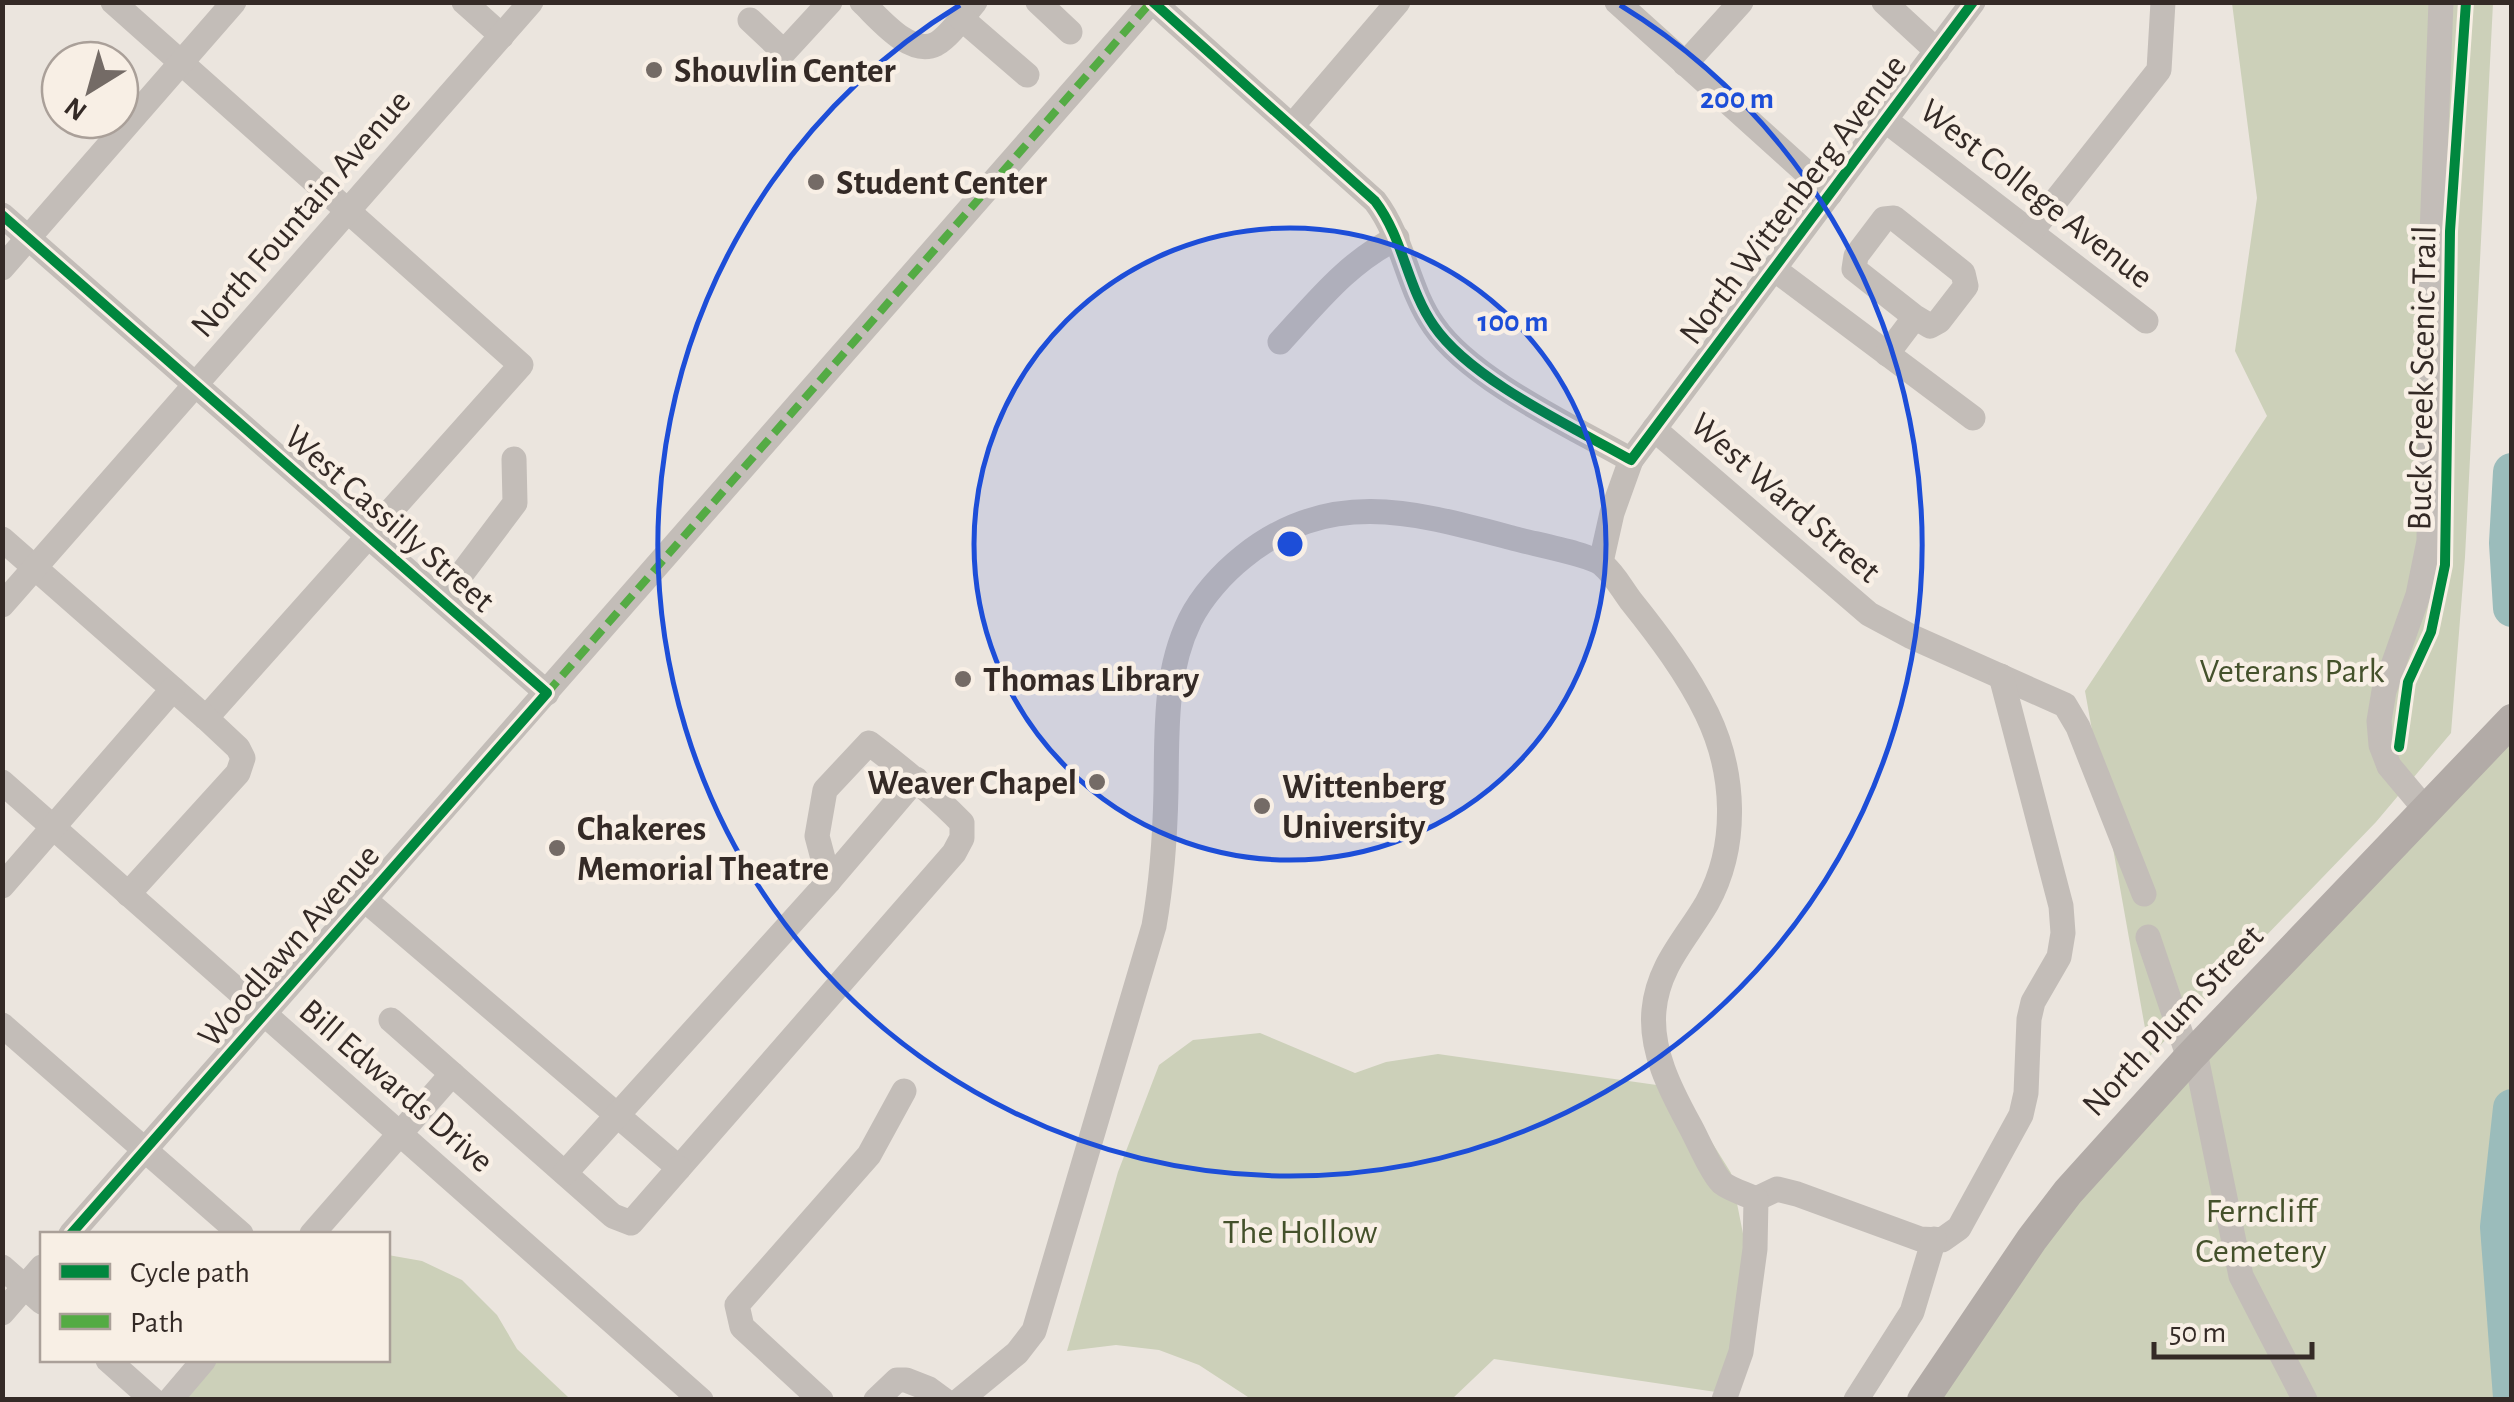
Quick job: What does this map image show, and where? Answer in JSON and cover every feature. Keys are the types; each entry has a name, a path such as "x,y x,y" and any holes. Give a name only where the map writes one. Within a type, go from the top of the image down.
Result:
{"main road":[{"name":"North Plum Street","path":"1933,1395 2032,1240 2068,1192 2192,1055 2512,720"}],"street":[{"path":"113,2 521,364 206,718"},
{"path":"2,268 234,2"},
{"path":"464,2 502,36"},
{"name":"North Fountain Avenue","path":"2,605 531,2"},
{"path":"750,20 784,52 830,2"},
{"path":"862,2 909,43 923,47 937,44 968,10 1027,76"},
{"path":"1038,2 1070,32"},
{"path":"1152,2 1375,202 1390,221 1419,298 1451,347 1513,391 1630,460"},
{"name":"Woodlawn Avenue","path":"73,1232 1152,2"},
{"path":"1292,126 1398,2"},
{"path":"1616,2 1830,194"},
{"path":"1685,64 1741,2"},
{"name":"West College Avenue","path":"1884,2 1938,50"},
{"name":"North Wittenberg Avenue","path":"1654,429 1973,2"},
{"path":"2031,232 2158,70 2164,2"},
{"path":"2426,810 2389,766 2380,745 2380,721 2384,691 2418,595 2428,541 2432,234 2441,2"},
{"name":"West College Avenue","path":"1885,120 2146,322"},
{"name":"West Cassilly Street","path":"2,215 547,693"},
{"path":"1884,218 1894,218 1962,273 1966,286 1939,321 1930,326 1915,317 1854,269 1856,256 1884,218"},
{"path":"1280,342 1355,264 1397,238"},
{"path":"1774,269 1973,418"},
{"path":"1887,354 1915,317"},
{"name":"West Ward Street","path":"1601,562 1630,460 1654,429 1869,614 2065,705 2078,726 2144,894"},
{"path":"442,600 516,503 514,459"},
{"path":"960,1400 1017,1354 1034,1332 1154,926 1162,878 1172,675 1186,630 1209,591 1260,544 1284,530 1343,511 1371,510 1601,562 1684,674 1707,714 1722,751 1730,805 1726,850 1706,903 1670,955 1660,980 1654,1031 1672,1091 1722,1182 1756,1199 1777,1190 1797,1194 1920,1239 1950,1236 1959,1228 2021,1115 2026,1093 2029,1019 2059,956 2063,933 2061,906 2000,676"},
{"path":"2,539 173,688 238,748 243,758 242,768 128,894"},
{"path":"2,886 173,688"},
{"path":"391,1020 613,1216 630,1223 954,853 962,838 962,823 916,778 869,743 826,790 817,836 826,872"},
{"path":"565,1173 826,872 916,778"},
{"name":"Bill Edwards Drive","path":"2,782 701,1400"},
{"path":"365,900 679,1168"},
{"path":"2148,937 2192,1055 2241,1276 2305,1400"},
{"path":"2,1025 239,1232"},
{"path":"314,1232 452,1074"},
{"path":"821,1400 742,1327 738,1305 870,1156 904,1091"},
{"path":"1724,1400 1741,1352 1755,1250 1756,1199"},
{"path":"1856,1400 1912,1312 1934,1239"},
{"path":"2,1267 37,1285 2,1313"},
{"path":"110,1362 153,1400"},
{"path":"170,1400 202,1362"},
{"path":"876,1400 896,1380 906,1380 944,1400"}],"green space":[{"name":"Veterans Park","path":"2232,3 2493,3 2465,557 2451,733 2376,822 2150,1056 2085,691 2267,416 2235,351 2257,198"},
{"name":"Ferncliff Cemetery","path":"2511,719 2511,1399 1923,1400 2032,1239"},
{"name":"The Hollow","path":"1260,1033 1355,1073 1386,1062 1438,1054 1678,1088 1731,1173 1748,1259 1742,1341 1716,1392 1494,1359 1452,1399 1251,1399 1199,1365 1159,1350 1116,1345 1067,1351 1118,1172 1159,1065 1193,1040"},
{"path":"390,1255 422,1261 462,1280 497,1315 517,1349 568,1397 170,1400 202,1362 390,1362"}],"waterway":[{"path":"2512,472 2508,543 2512,608"},
{"path":"2512,1108 2499,1227 2512,1397"}],"marked path":[{"path":"547,693 1151,2"}],"cycle path":[{"path":"1153,2 1375,201 1393,231 1417,296 1451,346 1525,401 1631,460 1973,2"},
{"name":"Buck Creek Scenic Trail","path":"2399,747 2408,682 2431,632 2445,565 2450,231 2466,2"},
{"path":"2,215 547,693 73,1232"}],"place":[{"name":"Shouvlin Center","path":"654,70"},
{"name":"Student Center","path":"816,182"},
{"name":"Thomas Library","path":"963,679"},
{"name":"Weaver Chapel","path":"1097,782"},
{"name":"Wittenberg University","path":"1262,806"},
{"name":"Chakeres Memorial Theatre","path":"557,848"}]}
